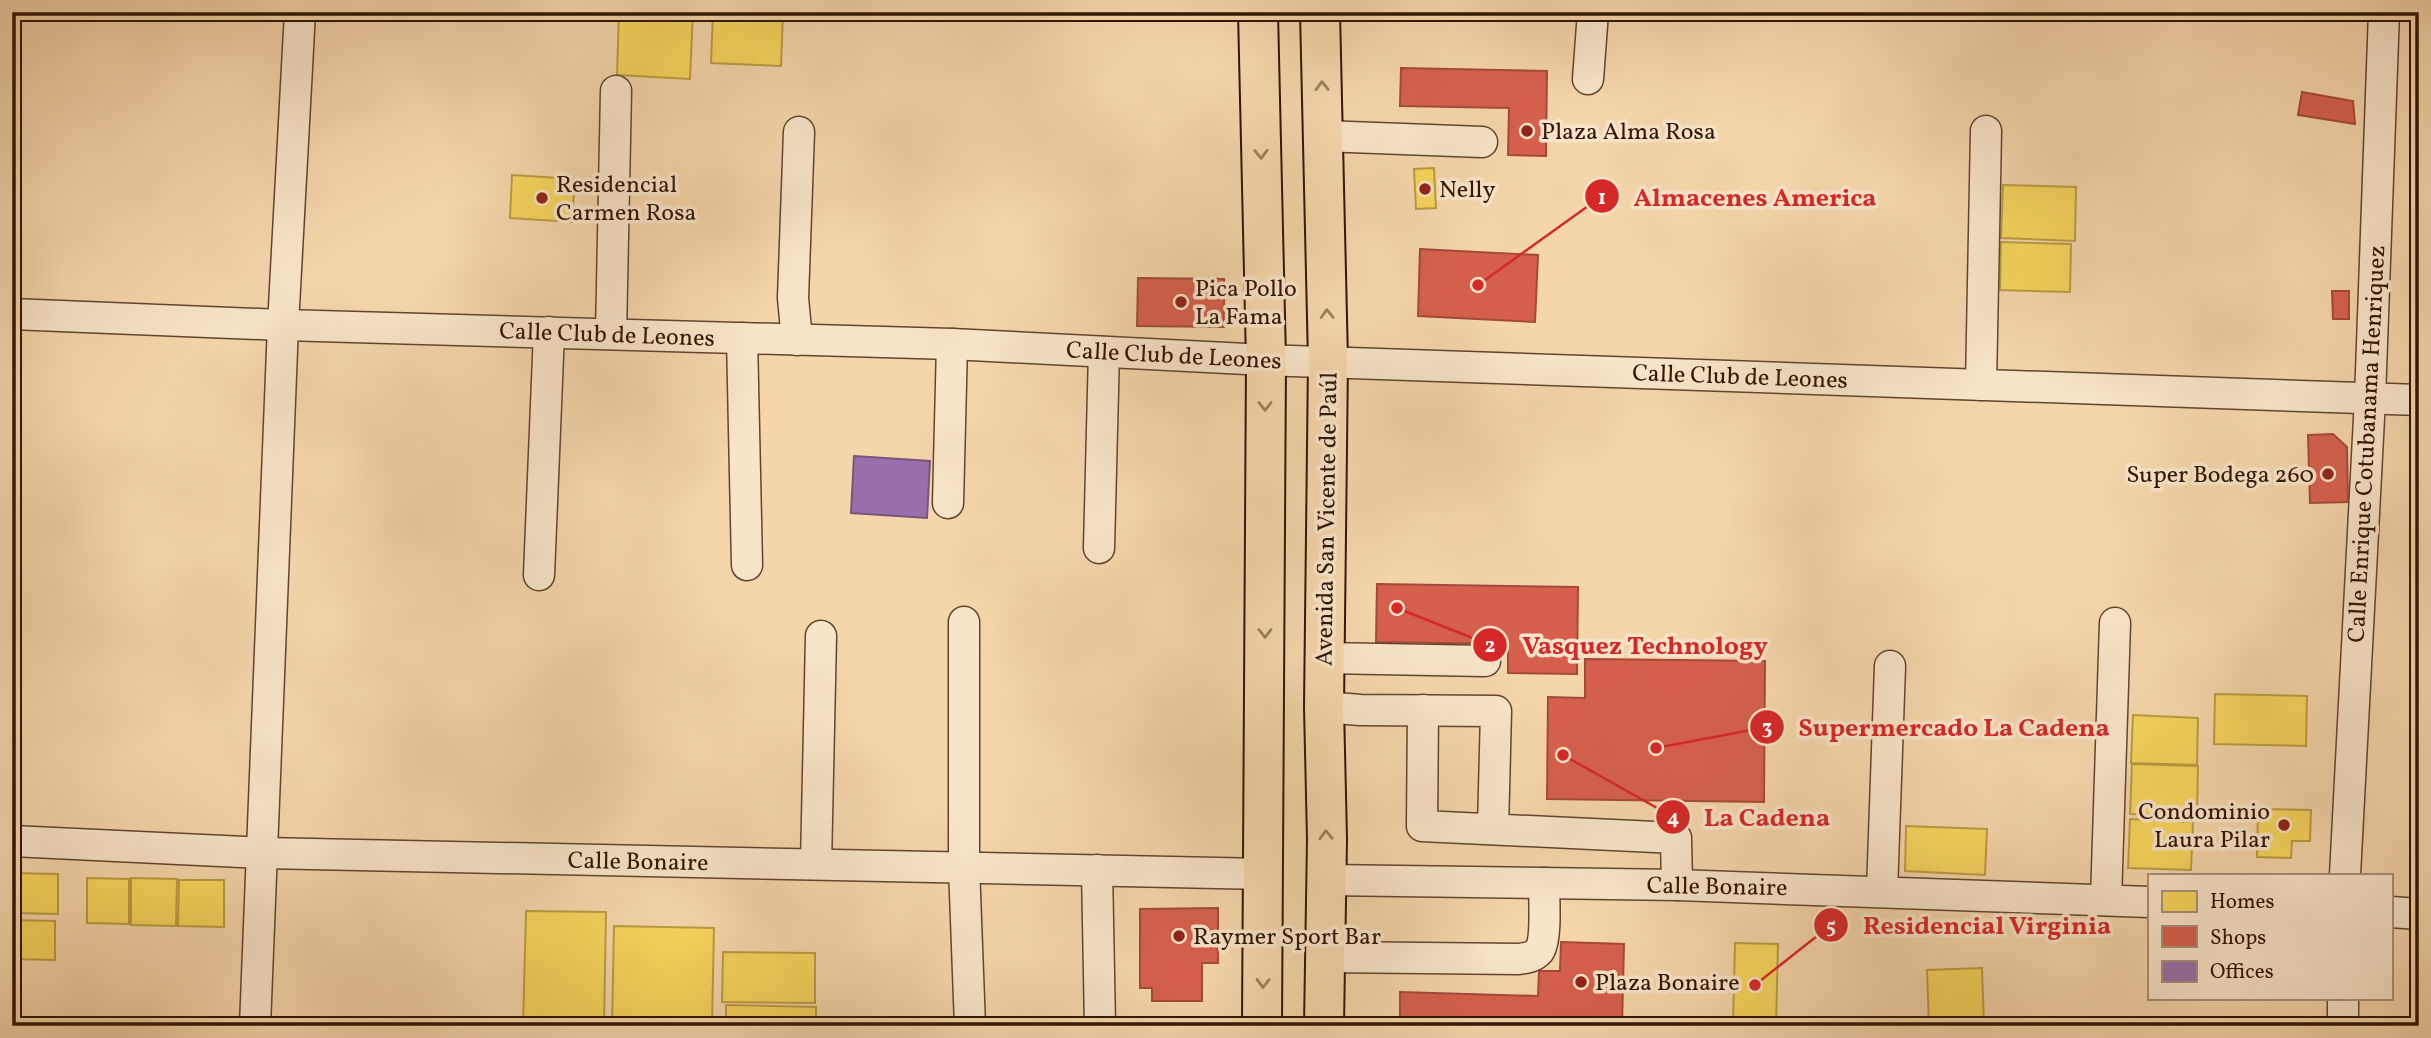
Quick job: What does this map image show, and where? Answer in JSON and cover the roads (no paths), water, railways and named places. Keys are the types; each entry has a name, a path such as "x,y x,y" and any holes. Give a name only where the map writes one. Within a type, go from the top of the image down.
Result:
{"main road":[{"path":"1258,12 1266,360 1262,1026"},
{"name":"Avenida San Vicente de Paúl","path":"1320,12 1328,361 1324,1026"}],"street":[{"path":"255,1026 284,325 300,12"},
{"path":"1588,79 1593,12"},
{"name":"Calle Enrique Cotubanama Henriquez","path":"2345,874 2370,399 2384,12"},
{"path":"611,334 616,91"},
{"path":"1981,385 1986,131"},
{"path":"797,340 793,298 799,132"},
{"path":"1323,136 1482,142"},
{"name":"Calle Club de Leones","path":"12,314 284,325 952,344 1266,360 2419,400"},
{"path":"540,575 549,332"},
{"path":"742,338 747,565"},
{"path":"948,503 952,344"},
{"path":"1099,548 1104,352"},
{"path":"964,622 964,867 970,1026"},
{"path":"2106,900 2115,624"},
{"path":"816,864 821,636"},
{"path":"1325,658 1485,661"},
{"path":"1882,891 1891,666"},
{"path":"1324,707 1496,711 1493,829"},
{"path":"1423,710 1422,826 1676,838 1676,885"},
{"name":"Calle Bonaire","path":"12,841 264,853 1265,874"},
{"path":"1097,870 1100,1026"},
{"name":"Calle Bonaire","path":"1326,880 1676,885 2148,902"},
{"path":"1325,957 1530,957 1538,953 1543,944 1544,883"},
{"path":"2392,912 2419,914"},
{"path":"2343,1000 2343,1026"}],"place":[{"name":"Plaza Alma Rosa","path":"1527,131"},
{"name":"Nelly","path":"1425,189"},
{"name":"Residencial Carmen Rosa","path":"542,198"},
{"name":"Almacenes America","path":"1478,285"},
{"name":"Pica Pollo La Fama","path":"1181,302"},
{"name":"Super Bodega 260","path":"2328,474"},
{"name":"Vasquez Technology","path":"1397,608"},
{"name":"Supermercado La Cadena","path":"1656,748"},
{"name":"La Cadena","path":"1563,755"},
{"name":"Condominio Laura Pilar","path":"2284,825"},
{"name":"Raymer Sport Bar","path":"1179,936"},
{"name":"Plaza Bonaire","path":"1581,982"},
{"name":"Residencial Virginia","path":"1755,985"}]}
